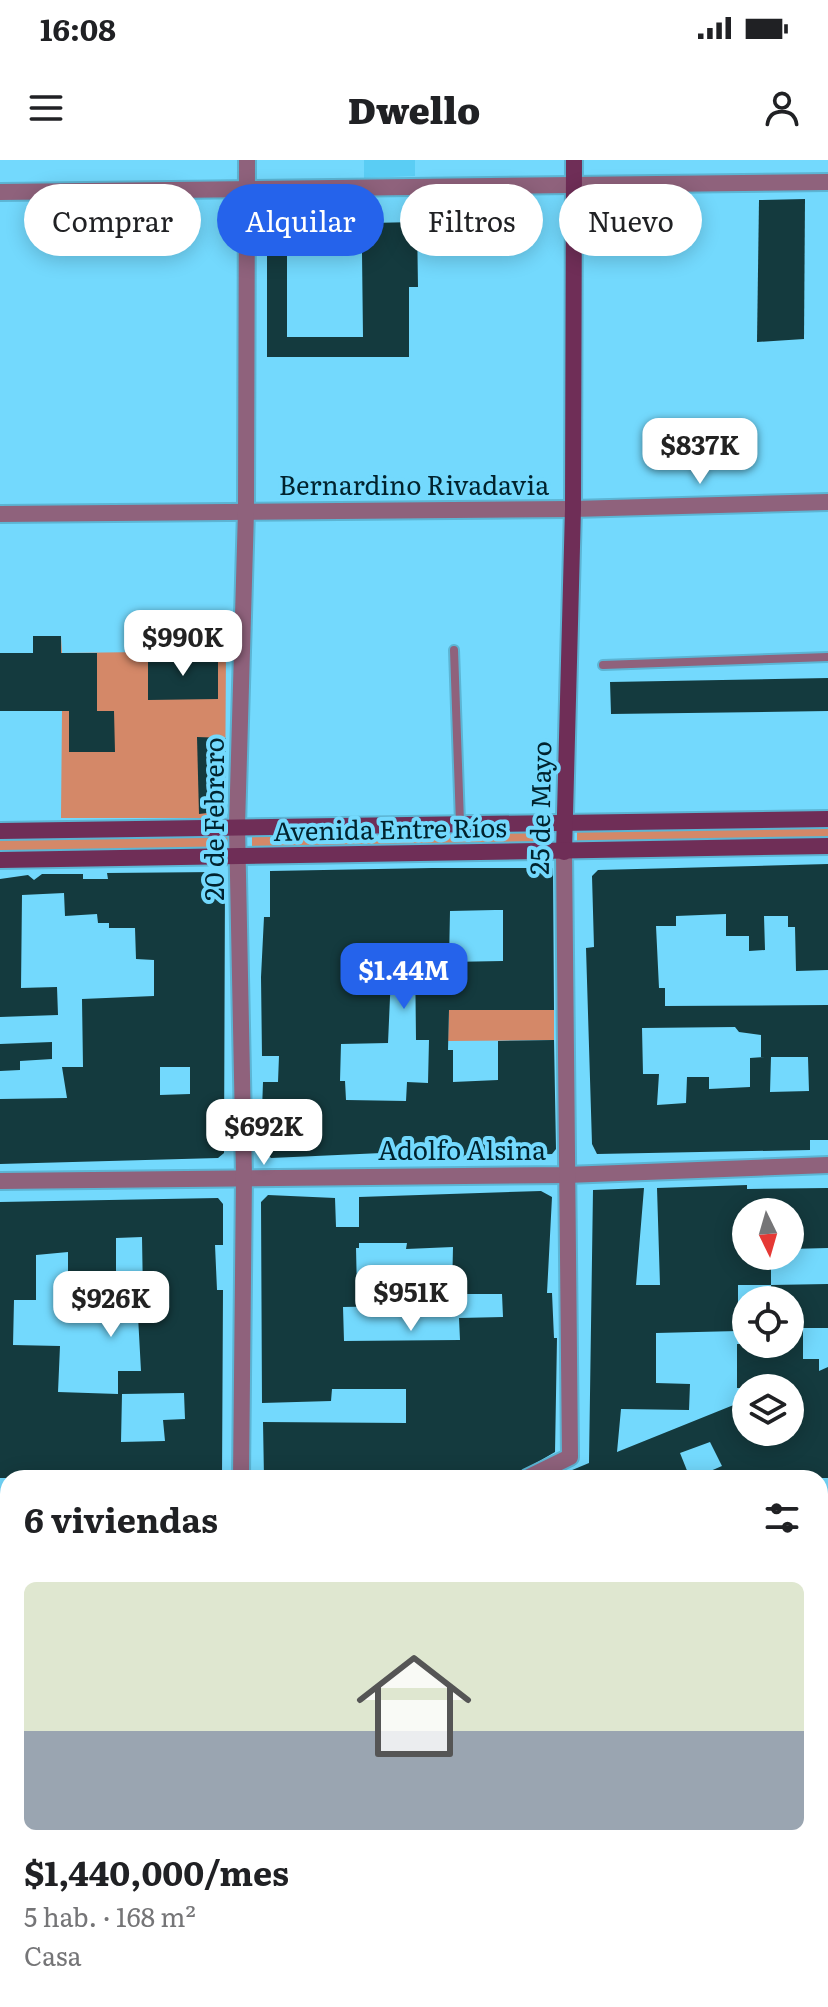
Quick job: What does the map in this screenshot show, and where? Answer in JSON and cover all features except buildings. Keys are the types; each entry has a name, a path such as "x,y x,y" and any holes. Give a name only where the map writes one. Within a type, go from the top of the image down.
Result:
{"main road":[{"name":"25 de Mayo","path":"574,160 574,184"},
{"name":"25 de Mayo","path":"564,852 573,509 574,256"},
{"name":"Avenida Entre Ríos","path":"0,831 828,819"},
{"name":"Avenida Entre Ríos","path":"0,860 828,846"}],"street":[{"name":"20 de Febrero","path":"247,160 248,184"},
{"path":"574,184 828,182"},
{"path":"384,186 559,184"},
{"path":"0,192 217,188"},
{"name":"20 de Febrero","path":"241,1470 244,1176 237,826 246,511 248,256"},
{"name":"Bernardino Rivadavia","path":"0,514 573,509 828,502"},
{"name":"25 de Mayo","path":"543,1470 570,1457 564,852"},
{"name":"Adolfo Alsina","path":"0,1181 244,1176 566,1175 828,1165"}],"lane":[{"path":"454,650 460,823"},
{"path":"603,665 828,657"}],"shaded area":[{"path":"364,160 415,160 415,176 364,178"},
{"path":"33,636 61,636 62,653 226,651 225,811 213,818 61,818 62,711 0,711 0,653 33,653"},
{"path":"828,826 828,838 577,842 577,830"},
{"path":"551,829 551,842 252,847 252,835"},
{"path":"228,834 229,847 0,851 0,838"},
{"path":"449,1010 554,1010 554,1040 448,1041"}]}
